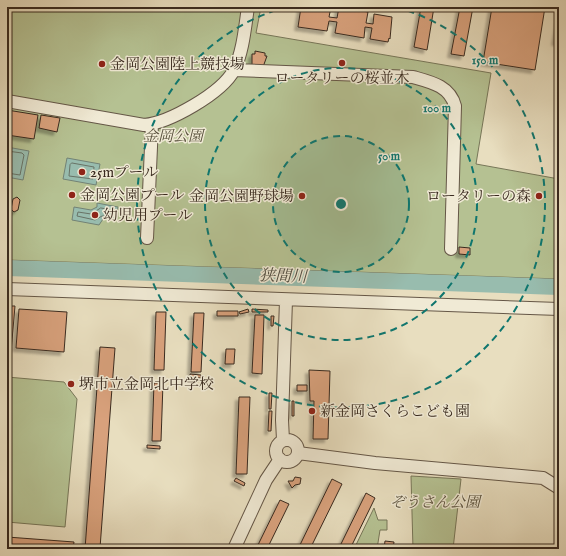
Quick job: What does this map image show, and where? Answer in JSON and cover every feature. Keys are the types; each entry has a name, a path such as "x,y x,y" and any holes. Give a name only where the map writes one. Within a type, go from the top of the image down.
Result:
{"street":[{"path":"7,101 144,125 152,124 193,107 225,81 234,70 241,49 248,7"},
{"path":"234,70 413,77 434,82 448,92 453,98 455,106 451,249"},
{"path":"147,238 152,124"},
{"path":"7,290 559,309"},
{"path":"280,459 277,449 284,440 282,420 286,300"},
{"path":"280,459 291,461 298,453 298,447 293,441 284,440"},
{"path":"298,453 375,463 543,478 559,488"},
{"path":"234,549 266,480 280,459"}],"green space":[{"name":"金岡公園","path":"7,7 261,7 256,33 491,73 476,164 559,179 559,279 7,260"},
{"path":"7,377 64,382 77,399 65,527 7,522"},
{"name":"ぞうさん公園","path":"411,476 461,479 453,549 413,549"},
{"path":"374,508 378,520 387,520 387,530 380,530 377,549 354,549"}],"water":[{"path":"7,147 29,151 23,180 7,177"},
{"name":"25mプール","path":"67,158 100,164 96,185 63,179"},
{"name":"幼児用プール","path":"97,203 118,207 116,221 103,219 99,225 72,220 74,207 91,210 97,207"}],"building":[{"path":"301,7 331,7 329,17 337,18 339,7 368,12 366,23 373,24 374,14 392,17 390,39 389,38 388,42 370,39 372,28 365,27 364,38 335,33 337,22 329,21 327,31 298,27"},
{"path":"421,7 434,7 427,50 414,47"},
{"path":"460,7 473,7 464,56 451,54"},
{"path":"492,7 545,7 535,70 483,62"},
{"path":"559,21 559,42 555,42"},
{"path":"255,51 265,53 265,56 267,56 263,67 252,65 252,54 255,54"},
{"path":"7,110 38,115 34,139 7,135"},
{"path":"41,115 60,118 57,132 39,128"},
{"path":"17,197 20,200 18,210 14,212 11,209 13,199"},
{"path":"459,247 470,248 470,255 459,254"},
{"path":"7,306 15,306 11,352 7,352"},
{"path":"19,309 67,312 64,352 16,348"},
{"path":"248,309 249,312 240,314 239,312"},
{"path":"252,309 268,310 268,312 252,312"},
{"path":"217,311 238,311 238,316 217,316"},
{"path":"156,312 166,312 164,370 154,370"},
{"path":"194,313 204,313 201,372 191,372"},
{"path":"255,315 264,315 262,374 252,373"},
{"path":"271,316 274,316 273,326 271,326"},
{"path":"100,347 115,348 100,548 107,548 85,549"},
{"path":"226,349 235,349 234,364 225,364"},
{"path":"7,352 11,352 11,359 7,358"},
{"path":"309,370 330,371 328,439 313,439 314,401 310,401"},
{"path":"190,374 201,375 201,378 190,377"},
{"path":"154,383 163,383 161,441 152,441"},
{"path":"297,385 307,385 307,391 297,391"},
{"path":"269,393 272,393 271,409 269,409"},
{"path":"239,397 250,397 247,474 236,474"},
{"path":"292,401 294,401 294,416 292,416"},
{"path":"269,411 272,411 271,431 268,431"},
{"path":"147,445 160,446 160,449 147,448"},
{"path":"295,477 301,478 300,484 295,485 292,488 288,481 293,481"},
{"path":"236,478 245,483 244,486 234,481"},
{"path":"332,479 342,484 310,549 299,547"},
{"path":"366,493 375,498 350,549 347,549 340,546"},
{"path":"280,500 289,504 267,549 256,549"},
{"path":"7,537 74,542 73,549 7,549"},
{"path":"385,541 394,542 393,549 384,549"}],"waterway":[{"name":"狭間川","path":"7,268 559,287"}],"place":[{"name":"ロータリーの桜並木","path":"342,63"},
{"name":"金岡公園陸上競技場","path":"102,64"},
{"name":"25mプール","path":"82,172"},
{"name":"金岡公園プール","path":"72,195"},
{"name":"金岡公園野球場","path":"302,196"},
{"name":"ロータリーの森","path":"539,196"},
{"name":"幼児用プール","path":"95,215"},
{"name":"堺市立金岡北中学校","path":"71,384"},
{"name":"新金岡さくらこども園","path":"312,411"}]}
